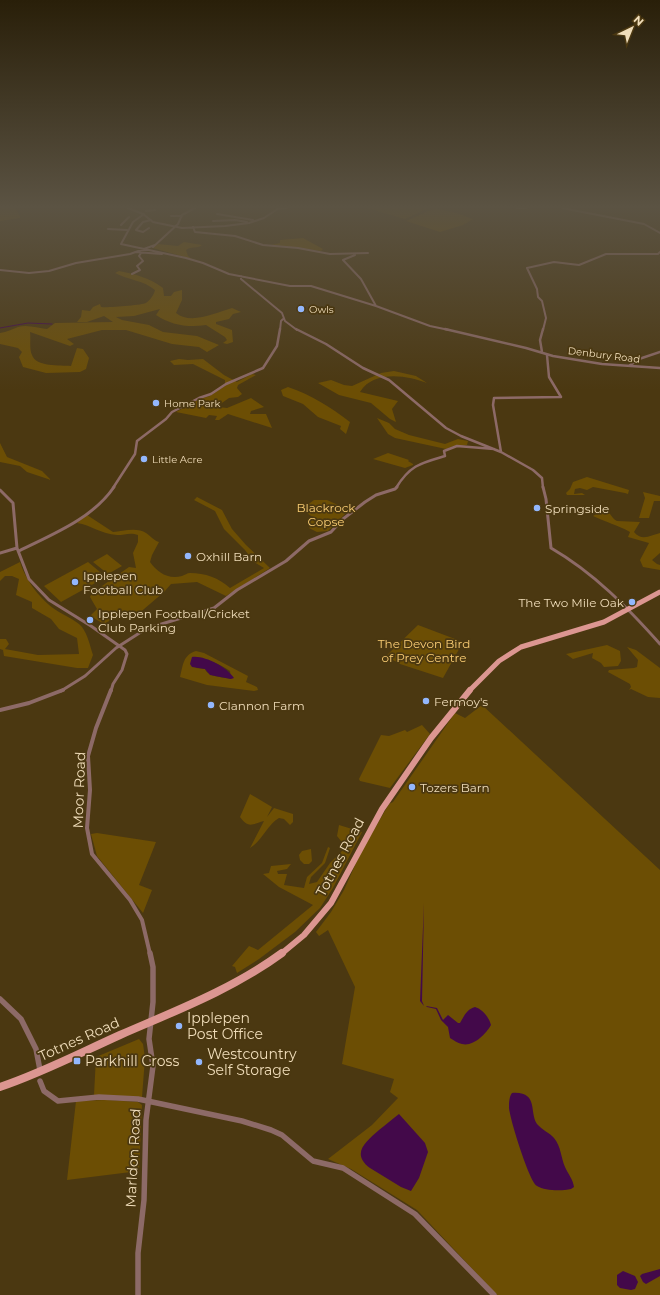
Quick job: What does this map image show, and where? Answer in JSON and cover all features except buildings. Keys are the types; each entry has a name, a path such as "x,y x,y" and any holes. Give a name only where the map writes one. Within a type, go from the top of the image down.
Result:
{"main road":[{"name":"Totnes Road","path":"0,1087 150,1023 213,993 254,972 302,938 322,916 332,902 372,824 438,727 458,701 501,659 529,643 594,626 630,609 660,592"}],"street":[{"path":"0,270 29,273 58,268"},
{"path":"132,274 140,270 139,268"},
{"path":"215,268 227,274 290,286 311,286 376,306 439,328 542,352 547,355 549,377 561,397 494,398 493,405 501,452"},
{"path":"351,268 361,278 376,306"},
{"path":"527,268 537,289 538,297 542,301 546,318 540,340 542,352"},
{"path":"0,553 18,549 80,520 107,497 135,454 135,447 138,441 155,426 166,419 172,412 199,398 211,394 226,384 262,368 277,346 281,321 283,319 282,313 255,292 241,278 241,276"},
{"path":"283,319 298,331 326,344 363,368 388,380 446,428 461,436 501,452 529,468 542,478 542,490 546,499 551,548 588,572 630,609 660,644"},
{"path":"629,366 639,359 660,352"},
{"name":"Denbury Road","path":"547,355 602,364 660,368"},
{"path":"0,710 61,691 89,674 119,646 141,632 155,626 214,608 236,590 286,560 309,542 331,532 343,519 365,502 376,495 395,489 402,478 412,468 434,458 445,456 444,451 457,446 487,450 495,449"},
{"path":"0,490 14,503 18,549 30,579 49,600 119,646"},
{"name":"Moor Road","path":"119,646 127,654 122,670 111,690 96,728 88,756 90,790 87,828 92,854 130,900 142,920 153,967 153,1002 150,1023"},
{"path":"0,999 22,1018 36,1049 40,1071"},
{"name":"Marldon Road","path":"138,1295 138,1253 144,1200 147,1101 153,1066 152,1048 149,1039 150,1023"},
{"path":"40,1081 44,1091 58,1101 99,1097 124,1097 242,1121 282,1135 313,1161 343,1168 415,1214 494,1295"}],"green space":[{"path":"119,271 148,279 163,288 164,296 171,296 174,292 182,290 182,300 176,313 182,316 189,318 203,317 232,308 241,312 233,314 229,319 216,322 216,324 232,330 233,342 227,344 223,343 227,340 225,337 206,325 186,326 168,321 156,315 160,309 134,316 116,317 122,320 149,325 163,332 197,336 219,345 207,352 199,347 172,344 126,330 102,330 67,339 74,344 70,346 30,332 31,353 34,359 38,362 49,365 71,366 77,348 83,349 89,358 86,369 80,372 46,373 23,367 19,357 22,352 18,348 0,344 0,333 21,326 47,329 55,323 113,322 104,316 87,322 77,322 81,317 82,310 90,311 93,307 100,304 101,307 117,307 143,304 153,296 155,290 146,284 115,273"},
{"path":"179,359 203,359 224,375 237,382 252,374 256,375 238,385 237,388 242,394 238,397 229,398 218,407 227,408 251,398 264,407 251,411 250,414 266,414 272,428 228,414 219,420 215,420 217,416 209,415 206,418 176,412 200,399 210,396 225,386 225,380 193,364 174,365 170,361"},
{"path":"394,371 416,376 427,383 410,378 391,376 382,377 373,380 360,392 398,401 392,409 396,422 390,419 371,403 339,395 318,383 331,380 344,385 352,386 381,373"},
{"path":"288,387 320,402 350,422 346,434 340,429 341,426 318,417 303,404 283,396 281,390"},
{"path":"377,418 389,423 395,429 409,435 445,444 458,439 468,441 467,445 453,446 446,449 395,438 388,434"},
{"path":"0,443 7,457 42,471 51,480 27,472 20,466 0,462"},
{"path":"388,453 409,460 408,461 413,465 405,468 373,459"},
{"path":"587,477 629,490 628,494 593,487 587,490 580,488 575,489 574,494 582,493 585,495 567,495 566,493 570,489 573,482"},
{"path":"643,492 660,496 660,501 654,501 649,518 639,518 645,498"},
{"path":"197,497 222,510 232,529 270,568 226,596 197,582 171,584 137,615 134,613 127,617 116,617 104,624 90,616 97,609 90,597 92,593 129,567 136,568 133,553 138,542 138,535 111,534 77,523 87,515 113,532 139,530 143,531 159,542 150,562 156,569 168,576 177,577 190,573 201,574 212,577 226,584 230,588 264,568 254,562 245,550 224,529 215,511 194,500"},
{"name":"Blackrock Copse","path":"314,500 327,500 349,510 328,531 317,532 309,528 312,525 308,522 314,518 304,511 306,506"},
{"path":"606,511 617,521 640,522 634,532 640,537 647,537 660,533 660,553 652,560 660,565 660,570 643,567 640,560 649,543 628,537 630,532 593,516"},
{"path":"107,554 122,566 108,574 93,562"},
{"path":"20,562 30,583 40,596 52,607 77,623 84,630 93,655 88,668 77,668 4,656 3,650 0,649 0,639 6,639 9,644 5,649 38,655 79,654 77,638 59,629 51,619 32,608 32,602 16,595 19,579 12,576 5,576 0,581 0,572"},
{"name":"Ipplepen Football Club","path":"88,562 106,577 61,602 44,586"},
{"name":"The Devon Bird of Prey Centre","path":"418,625 463,642 443,678 400,664 386,656"},
{"path":"607,645 620,651 621,661 618,666 604,667 601,663 592,658 593,653 573,659 566,654"},
{"path":"627,647 636,650 660,668 660,698 648,697 631,689 629,690 631,687 630,684 608,672 609,670 637,667 638,660"},
{"path":"196,651 204,653 248,676 246,682 257,687 258,690 254,691 207,685 180,677 184,661 188,655","holes":["192,657 226,668 230,671 231,679 212,675 205,669 196,668"]},
{"path":"482,705 660,870 660,1295 497,1295 417,1210 351,1169 328,1159 372,1125 398,1098 390,1092 394,1079 342,1064 355,987 328,930 319,936 316,932 331,912 344,890 361,852 389,804 393,802 455,713 465,718"},
{"path":"422,725 430,734 390,788 360,781 359,779 381,735 389,736 405,730 407,732"},
{"path":"250,794 272,807 267,817 274,808 293,814 293,822 290,825 284,819 279,818 250,848 264,821 251,825 243,821 240,817"},
{"path":"339,825 362,832 333,888 320,908 295,932 259,959 237,973 235,967 232,966 249,946 258,950 313,905 279,887 263,874 269,873 271,866 291,864 287,869 277,871 278,874 287,874 284,885 304,888 307,877 322,863 328,847 330,848 325,863 311,877 309,884 317,882 330,863 345,846 337,836"},
{"path":"97,833 156,842 139,885 152,890 143,913 97,856 91,834"},
{"path":"311,849 312,861 309,864 304,864 300,860 299,855 302,851"},
{"path":"139,1039 143,1044 145,1058 142,1097 94,1095 96,1057"},
{"path":"107,1100 138,1102 142,1105 139,1171 67,1180 76,1101"}],"shaded area":[{"path":"192,657 203,658 221,666 234,678 231,679 210,675 205,669 192,667 190,664"},
{"path":"424,903 422,1001 424,1006 420,1001"},
{"path":"426,1006 437,1008 443,1020 448,1015 458,1023 460,1023 468,1011 475,1007 485,1014 491,1025 483,1036 475,1042 470,1044 460,1044 450,1038 448,1027 441,1020 436,1009"},
{"path":"512,1093 526,1095 530,1099 537,1124 556,1141 560,1148 565,1167 572,1179 574,1187 571,1189 549,1190 540,1188 534,1182 520,1149 510,1114 509,1102"},
{"path":"399,1114 425,1143 428,1152 419,1178 411,1191 401,1187 370,1168 364,1163 361,1157 362,1148 370,1138"},
{"path":"660,1269 660,1276 646,1284 643,1282 640,1276 642,1274"},
{"path":"623,1271 635,1276 638,1282 635,1289 631,1290 620,1288 617,1285 617,1275"}],"waterway":[{"path":"0,328 28,323 52,324"}],"place":[{"name":"Owls","path":"301,309"},
{"name":"Home Park","path":"156,403"},
{"name":"Little Acre","path":"144,459"},
{"name":"Springside","path":"537,508"},
{"name":"Oxhill Barn","path":"188,556"},
{"name":"Ipplepen Football Club","path":"75,582"},
{"name":"The Two Mile Oak","path":"632,602"},
{"name":"Ipplepen Football/Cricket Club Parking","path":"90,620"},
{"name":"Fermoy's","path":"426,701"},
{"name":"Clannon Farm","path":"211,705"},
{"name":"Tozers Barn","path":"412,787"},
{"name":"Ipplepen Post Office","path":"179,1026"},
{"name":"Parkhill Cross","path":"77,1061"},
{"name":"Westcountry Self Storage","path":"199,1062"}]}
